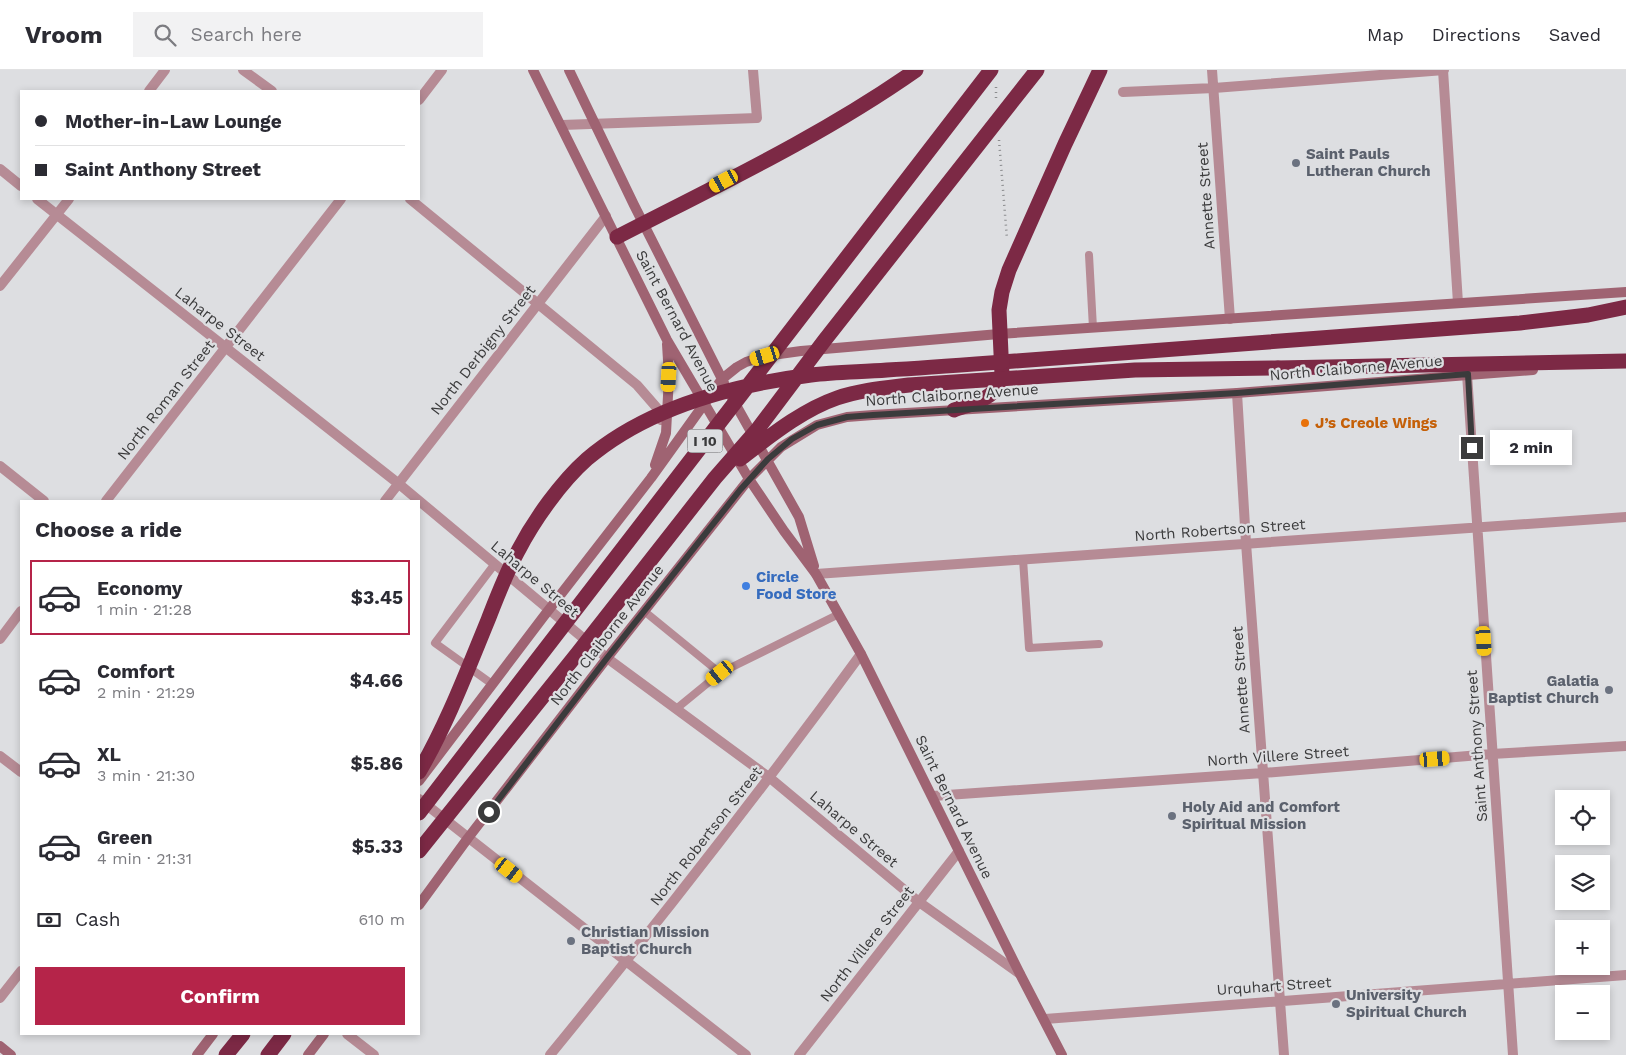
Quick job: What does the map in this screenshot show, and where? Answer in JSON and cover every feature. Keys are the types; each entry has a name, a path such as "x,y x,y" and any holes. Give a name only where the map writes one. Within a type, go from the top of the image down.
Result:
{"highway":[{"path":"617,238 805,140 888,90 916,70"},
{"name":"I 10","path":"420,849 571,662 715,478 757,430 824,341 1037,70"},
{"path":"954,410 988,396 996,389 1002,375 999,310 1009,270 1100,70"},
{"name":"I 10","path":"420,812 993,75"},
{"path":"420,770 451,708 503,582 518,551 540,515 567,480 587,460 610,442 641,423 677,407 753,385 813,375 1520,323 1588,315 1626,307"},
{"path":"715,478 782,428 835,399 857,392 909,385 1135,370 1626,362"},
{"path":"226,1055 242,1035"},
{"path":"268,1055 283,1035"}],"main road":[{"name":"Saint Bernard Avenue","path":"534,70 667,340 748,479 816,574 861,654 1062,1055"},
{"name":"Saint Bernard Avenue","path":"569,70 643,224 722,379 799,517 816,574"},
{"path":"420,780 548,610 651,478 722,379 736,367 746,362 765,356 801,351 999,334 1626,292"},
{"path":"651,478 666,433 669,377 667,340"},
{"name":"North Claiborne Avenue","path":"420,904 468,838 607,658 748,479 787,443 806,431 832,420 873,415 1237,393 1626,362"},
{"path":"197,1055 212,1035"},
{"path":"308,1055 323,1035"},
{"path":"0,1046 11,1055"}],"street":[{"path":"150,90 165,70"},
{"path":"243,70 271,90"},
{"path":"420,99 442,70"},
{"path":"562,125 757,118 753,70"},
{"name":"Annette Street","path":"1212,70 1230,319"},
{"path":"1123,92 1214,88 1443,70 1458,303"},
{"path":"0,169 20,185"},
{"name":"Laharpe Street","path":"38,200 418,500"},
{"path":"0,286 68,200"},
{"name":"North Roman Street","path":"107,500 340,200"},
{"path":"411,200 637,385 657,408 666,433"},
{"name":"North Derbigny Street","path":"386,500 606,216"},
{"name":"Saint Anthony Street","path":"1468,374 1492,754 1514,1055"},
{"name":"Annette Street","path":"1237,393 1246,543 1284,1055"},
{"path":"0,466 43,500"},
{"name":"Laharpe Street","path":"420,502 607,658 770,778 919,902 1020,974"},
{"name":"North Robertson Street","path":"816,574 1626,517"},
{"path":"0,639 20,613"},
{"name":"North Robertson Street","path":"550,1055 627,962 770,778 861,654"},
{"name":"North Villere Street","path":"933,796 1263,773 1492,754 1626,746"},
{"path":"0,756 20,771"},
{"path":"420,800 746,1055"},
{"name":"North Villere Street","path":"799,1055 959,851"},
{"path":"0,998 20,972"},
{"name":"Urquhart Street","path":"1044,1019 1626,975"},
{"path":"348,1035 374,1055"}],"lane":[{"path":"1089,255 1093,328"},
{"path":"1023,559 1029,648 1099,644"},
{"path":"492,684 435,643 494,565"},
{"path":"644,611 720,673"},
{"path":"676,709 720,673 839,614"}],"path":[{"path":"993,75 996,99"},
{"path":"999,137 1007,242"}],"place":[{"name":"Saint Pauls Lutheran Church","path":"1296,163"},
{"name":"J’s Creole Wings","path":"1305,423"},
{"name":"Circle Food Store","path":"746,586"},
{"name":"Galatia Baptist Church","path":"1609,690"},
{"name":"Holy Aid and Comfort Spiritual Mission","path":"1172,816"},
{"name":"Christian Mission Baptist Church","path":"571,941"},
{"name":"University Spiritual Church","path":"1336,1004"}],"route":[{"path":"489,812 748,479 781,447 817,425 847,417 1237,393 1468,374 1472,448"}]}
